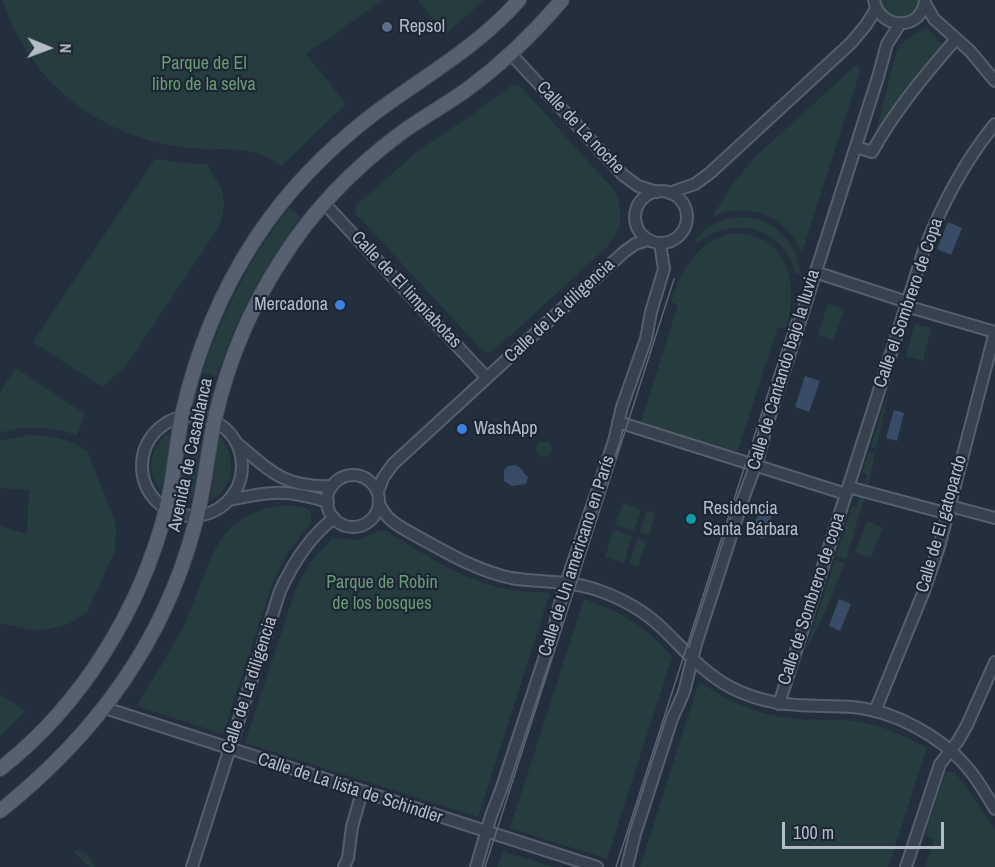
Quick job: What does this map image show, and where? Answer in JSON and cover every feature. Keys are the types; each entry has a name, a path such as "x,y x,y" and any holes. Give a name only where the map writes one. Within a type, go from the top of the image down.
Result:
{"main road":[{"name":"Avenida de Casablanca","path":"0,769 55,718 101,657 123,621 152,556 166,509 182,417 195,368 222,298 256,238 285,199 341,141 484,34 519,0"},
{"name":"Avenida de Casablanca","path":"0,811 42,775 105,708 132,669 164,613 182,568 197,516 214,420 231,362 254,308 282,258 324,203 359,167 401,133 468,89 511,54 538,29 562,0"}],"street":[{"path":"669,193 684,204 687,221 678,237 669,242 660,243 648,240 637,226 636,210 646,196 657,192 669,193 695,184 716,168 851,43 866,25 875,4 888,21 900,24 916,18 922,11 925,1"},
{"path":"925,1 934,19 970,51 995,81"},
{"name":"Calle de Cantando bajo la lluvia","path":"627,867 637,828 672,719 684,692 692,660 756,466 887,44 900,24"},
{"path":"856,147 872,152 912,89 956,39"},
{"name":"Calle de La noche","path":"511,54 623,175 638,186 657,192"},
{"name":"Calle el Sombrero de Copa","path":"847,491 922,253 947,196 969,159 995,124"},
{"name":"Calle de El limpiabotas","path":"324,203 487,378"},
{"name":"Calle de La diligencia","path":"378,492 383,478 393,464 624,252 635,244 648,240"},
{"name":"Calle de Un americano en París","path":"476,867 646,339 651,312 664,269 660,243"},
{"path":"815,272 994,336"},
{"name":"Calle de El gatopardo","path":"875,711 924,591 950,510 994,336"},
{"path":"182,417 214,420 230,431 238,444 242,458 238,487 229,500 209,514 197,516 166,509 157,502 148,489 143,473 143,456 147,443 156,430 168,421 182,417"},
{"path":"618,422 756,466 847,491 995,518"},
{"path":"238,444 268,470 280,477 301,484 332,486"},
{"path":"379,504 373,518 361,525 346,526 334,518 328,502 332,486 340,478 357,475 371,482 378,492 379,504 396,524 488,572 524,580 566,582 601,591 637,609 660,627 706,672 728,686 756,698 779,704 875,711 917,728 949,750 969,769 995,808"},
{"name":"Calle de Sombrero de copa","path":"779,704 847,491"},
{"path":"229,500 278,492 304,495 328,502"},
{"name":"Calle de La diligencia","path":"192,867 285,581 308,543 334,518"},
{"path":"906,867 938,770 967,725 995,662"},
{"name":"Calle de La lista de Schindler","path":"105,708 229,750 597,867"},
{"path":"344,867 362,792"}],"green space":[{"name":"Parque de El libro de la selva","path":"3,0 383,0 306,54 346,104 281,166 270,158 247,151 189,148 157,143 127,133 99,119 74,102 51,81 31,57 15,30"},
{"path":"418,0 484,0 445,35"},
{"path":"880,0 919,0 912,13 900,17 888,13"},
{"path":"926,27 937,38 936,40 946,45 872,146 897,50 907,39"},
{"path":"855,66 859,67 860,72 802,252 786,229 764,215 739,211 726,212 712,217 734,182 756,156"},
{"path":"511,86 521,87 614,190 621,213 616,235 606,248 492,352 487,353 356,214 355,206 419,150"},
{"path":"155,159 208,164 222,192 223,214 217,230 126,366 102,387 33,342"},
{"path":"289,208 301,217 252,294 224,355 217,377 202,372 228,307 239,286 262,246"},
{"path":"739,217 762,221 781,233 794,250 800,273 796,274 790,258 781,245 756,230 726,229 711,234 697,243 694,241 714,224"},
{"path":"730,234 750,235 765,241 777,251 790,279 791,295 786,329 778,327 737,453 641,422 678,305 671,302 685,269 709,243"},
{"path":"828,304 844,309 834,340 818,335"},
{"path":"915,324 931,328 923,361 906,356"},
{"path":"16,368 85,414 77,435 38,428 19,428 0,433 0,392"},
{"path":"197,387 213,392 208,408 193,405"},
{"path":"888,396 876,449 871,447"},
{"path":"200,425 204,428 193,496 188,503 180,504 176,500 186,435 191,427"},
{"path":"169,433 168,462 160,489 153,475 152,459 158,444"},
{"path":"27,435 59,438 74,443 88,452 116,524 115,551 87,612 68,624 50,629 31,630 0,623 0,526 27,534 29,490 0,488 0,441"},
{"path":"219,438 227,447 231,473 224,489 210,501"},
{"path":"544,441 550,443 552,449 550,455 544,457 538,455 536,449 538,443"},
{"path":"869,452 875,453 867,490 863,488 867,475 862,473"},
{"path":"861,493 865,495 846,559 836,556 852,506 857,507"},
{"path":"623,503 641,509 634,531 615,525"},
{"path":"287,505 306,508 311,513 311,523 288,552 273,582 223,734 137,706 184,626 208,564 228,532 242,519 261,510"},
{"path":"647,510 655,513 649,535 640,532"},
{"path":"867,521 883,528 871,558 855,552"},
{"path":"613,530 632,536 624,563 605,557"},
{"name":"Parque de Robin de los bosques","path":"379,531 386,531 465,576 517,591 550,593 478,817 245,743 296,588 310,563 332,538 357,540"},
{"path":"638,538 646,541 638,567 629,564"},
{"path":"835,560 845,563 827,608 804,654"},
{"path":"584,599 632,621 652,636 672,657 607,859 510,828"},
{"path":"699,682 720,695 753,710 796,719 867,723 927,748 888,867 640,867"},
{"path":"0,694 26,711 0,736"},
{"path":"947,771 955,773 965,785 995,830 995,867 925,867 934,839 925,836"},
{"path":"73,851 86,853 95,867 89,867"},
{"path":"503,851 553,867 497,867"}],"water":[{"path":"948,222 962,228 951,255 937,249"},
{"path":"805,376 820,381 809,412 795,407"},
{"path":"894,410 904,413 897,441 886,438"},
{"path":"515,465 528,477 526,484 512,486 504,481 504,470 508,466"},
{"path":"761,507 773,512 764,539 751,535"},
{"path":"839,599 851,604 840,631 829,626"}],"tram line":[{"path":"485,867 674,279"},
{"path":"616,867 792,319"}],"place":[{"name":"Repsol","path":"387,27"},
{"name":"Mercadona","path":"340,305"},
{"name":"WashApp","path":"462,429"},
{"name":"Residencia Santa Bárbara","path":"691,519"}]}
